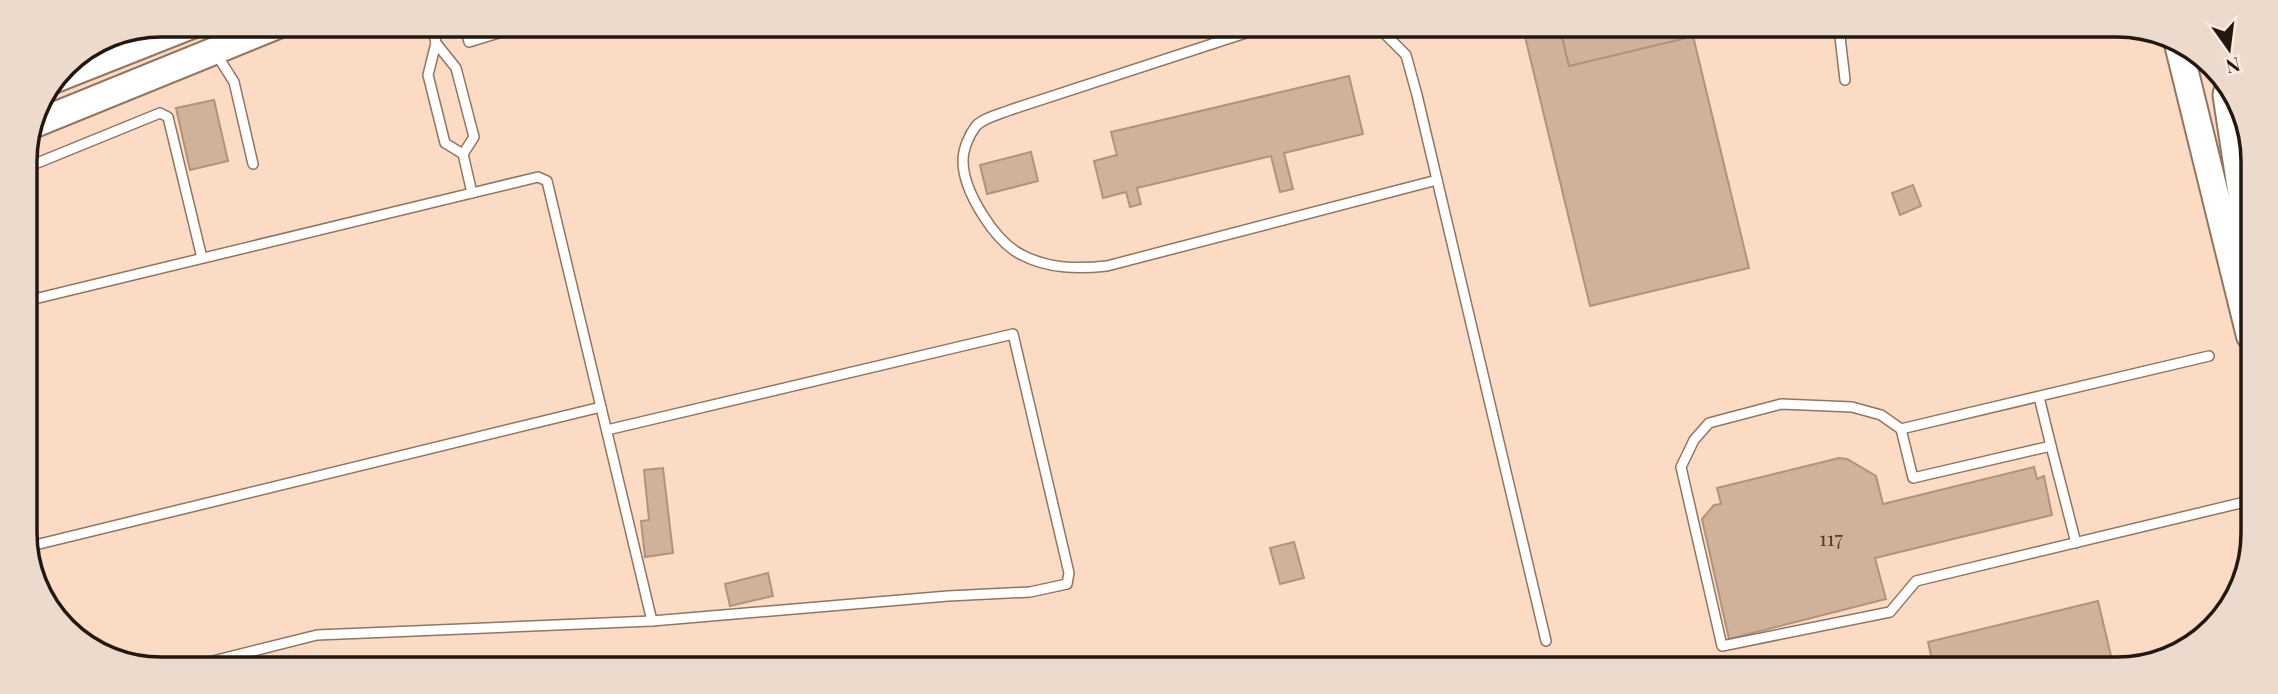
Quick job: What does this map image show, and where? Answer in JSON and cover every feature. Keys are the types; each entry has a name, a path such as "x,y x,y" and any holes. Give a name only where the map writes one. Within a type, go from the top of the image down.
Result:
{"highway":[{"path":"2233,117 2241,170"}],"main road":[{"path":"43,120 248,37"},
{"path":"78,69 146,38"},
{"path":"2180,54 2241,300"}],"lane":[{"path":"435,37 436,43 456,68 474,137 463,154"},
{"path":"469,37 470,42 486,37"},
{"path":"1233,37 1010,110 978,124 967,143 963,162 968,185 981,212 999,236 1020,255 1050,265 1075,269 1107,266 1437,180"},
{"path":"1388,37 1406,55 1546,641"},
{"path":"1840,37 1845,80"},
{"path":"436,43 428,75 445,143 463,154 472,193"},
{"path":"214,51 233,82 253,163"},
{"path":"37,163 160,113 168,117 202,258"},
{"path":"37,298 538,177 547,181 652,621"},
{"path":"229,657 317,635 652,621 948,596 1030,592 1068,584 1069,573 1013,334 607,430"},
{"path":"1901,429 2208,356"},
{"path":"2039,397 2076,543"},
{"path":"2051,446 1913,478 1901,429 1881,415 1852,407 1781,404 1709,423 1699,432 1681,467 1722,646 1890,612 1916,581 2241,503"},
{"path":"37,544 601,407"}],"building":[{"path":"1525,37 1562,37 1569,66 1693,37 1749,268 1590,306"},
{"path":"1562,37 1690,37 1569,66"},
{"path":"1349,76 1363,134 1284,153 1293,189 1280,192 1271,156 1137,188 1141,204 1130,207 1126,192 1103,198 1094,161 1117,155 1111,132"},
{"path":"214,100 228,161 190,170 176,108"},
{"path":"1031,152 1038,181 987,194 980,165"},
{"path":"1913,185 1921,206 1900,215 1892,193"},
{"path":"1839,458 1847,459 1876,476 1883,504 2034,467 2037,479 2044,476 2052,515 1875,558 1886,599 1729,639 1702,519 1714,505 1721,504 1717,488"},
{"path":"663,468 673,553 645,557 641,521 649,520 644,470"},
{"path":"1294,542 1304,578 1280,584 1270,548"},
{"path":"768,573 773,596 730,606 725,584"},
{"path":"2098,601 2111,657 1931,657 1928,642"}]}
